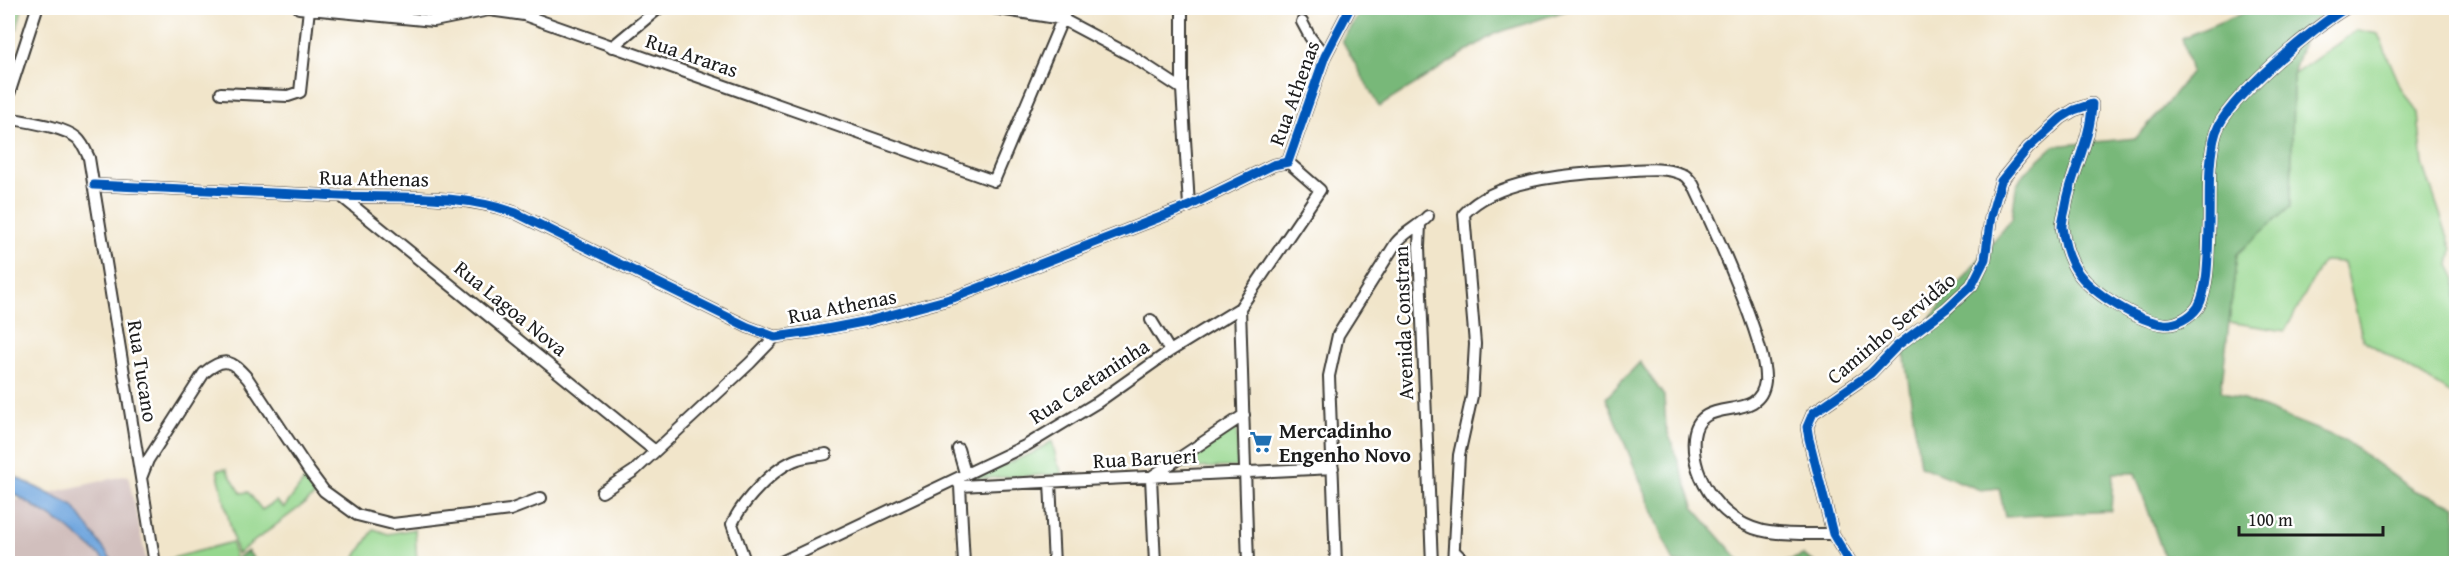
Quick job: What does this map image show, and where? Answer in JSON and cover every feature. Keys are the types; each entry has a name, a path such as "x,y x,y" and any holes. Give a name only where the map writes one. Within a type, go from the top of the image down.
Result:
{"street":[{"path":"8,97 37,8"},
{"path":"221,93 288,96 300,92 304,8"},
{"name":"Rua Araras","path":"304,8 434,21 489,10 502,10 524,15 994,181 1062,19"},
{"path":"612,47 659,8"},
{"path":"993,8 1062,19 1130,55 1182,89"},
{"path":"1062,19 1067,8"},
{"path":"1182,8 1182,89 1189,207"},
{"name":"Rua Athenas","path":"94,185 341,196 454,198 492,204 516,213 748,327 775,337 867,321 953,298 1189,207 1273,165 1288,162 1300,122 1325,56 1350,8"},
{"name":"Caminho Servidão","path":"1851,564 1833,534 1809,440 1809,421 1814,413 1871,373 1897,346 1946,309 1972,285 1985,259 1991,216 2001,181 2028,147 2061,118 2074,110 2092,104 2088,135 2069,189 2062,226 2069,256 2079,274 2102,295 2136,315 2164,324 2177,323 2197,309 2203,296 2208,247 2211,160 2217,131 2232,105 2257,80 2330,17 2346,8"},
{"path":"1302,22 1313,42 1325,56"},
{"name":"Rua Tucano","path":"8,118 67,132 77,138 89,158 155,564"},
{"path":"1248,564 1240,308 1320,190 1288,162"},
{"path":"1453,564 1459,455 1472,396 1475,344 1464,214 1486,196 1522,184 1562,175 1664,169 1685,175 1693,184 1746,310 1762,357 1765,378 1763,390 1754,402 1739,408 1707,414 1698,422 1694,438 1698,473 1713,499 1735,520 1767,532 1833,534"},
{"name":"Rua Lagoa Nova","path":"341,196 656,451"},
{"name":"Avenida Constran","path":"1333,468 1329,376 1338,335 1396,243 1406,231 1424,220 1419,248 1432,564"},
{"name":"Rua Caetaninha","path":"777,564 960,479 1027,445 1098,402 1170,351 1240,308"},
{"path":"1151,320 1170,351"},
{"path":"602,492 634,471 775,337"},
{"path":"141,478 148,460 204,373 215,364 226,361 238,367 248,379 324,491 357,515 393,524 510,510 541,498"},
{"path":"1155,564 1151,477 1244,415"},
{"path":"958,449 964,564"},
{"path":"746,564 732,524 738,512 749,498 783,468 798,459 826,454"},
{"path":"1333,468 1336,564"},
{"name":"Rua Barueri","path":"960,479 1050,482 1333,468"},
{"path":"1050,482 1054,564"},
{"path":"1454,551 1467,564"}],"shaded area":[{"path":"128,475 147,563 8,563 8,497 18,500"}],"green space":[{"path":"8,8 22,8 17,29 8,27"},
{"path":"1363,8 1574,8 1494,34 1379,107 1342,40"},
{"path":"2254,8 2332,8 2308,25 2293,75 2291,206 2237,254 2221,391 2346,441 2413,490 2456,506 2456,563 2216,564 2164,556 2135,473 2113,473 2111,511 2005,517 1999,488 1980,490 1920,466 1904,350 2012,219 2016,187 2024,173 2054,146 2136,138 2191,72 2182,38"},
{"path":"2357,30 2378,34 2399,83 2418,114 2423,164 2452,249 2449,265 2456,279 2456,397 2363,340 2344,262 2323,261 2285,331 2229,322 2237,253 2291,206 2293,75"},
{"path":"1640,362 1664,396 1666,427 1695,509 1742,563 1674,563 1606,398"},
{"path":"1237,423 1238,467 1185,468 1182,466 1184,459"},
{"path":"1052,441 1057,462 1063,474 970,479 1033,453"},
{"path":"226,469 241,493 248,492 262,510 276,501 284,508 306,478 320,492 237,554 217,470"},
{"path":"374,529 388,534 415,529 417,563 352,563"},
{"path":"232,542 236,563 163,563 162,561"},
{"path":"248,551 257,563 239,563 238,557"},
{"path":"1803,555 1816,563 1783,563"}],"water":[{"path":"8,473 73,506 114,563 109,563 64,525 8,490"}],"cycle path":[{"path":"94,185 429,198 473,202 516,213 748,327 775,337 811,332 868,321 953,298 1189,206 1273,165 1288,162 1325,56 1350,8"},
{"path":"1851,564 1833,534 1807,427 1813,413 1871,373 1897,346 1946,309 1972,285 1985,259 1991,216 2001,181 2028,148 2061,118 2074,110 2092,104 2085,143 2062,222 2064,239 2070,257 2075,269 2086,282 2117,305 2153,322 2163,324 2178,322 2198,307 2204,290 2208,257 2211,155 2216,132 2223,118 2254,83 2294,46 2346,8"}],"place":[{"name":"Mercadinho Engenho Novo","path":"1261,442"}]}
